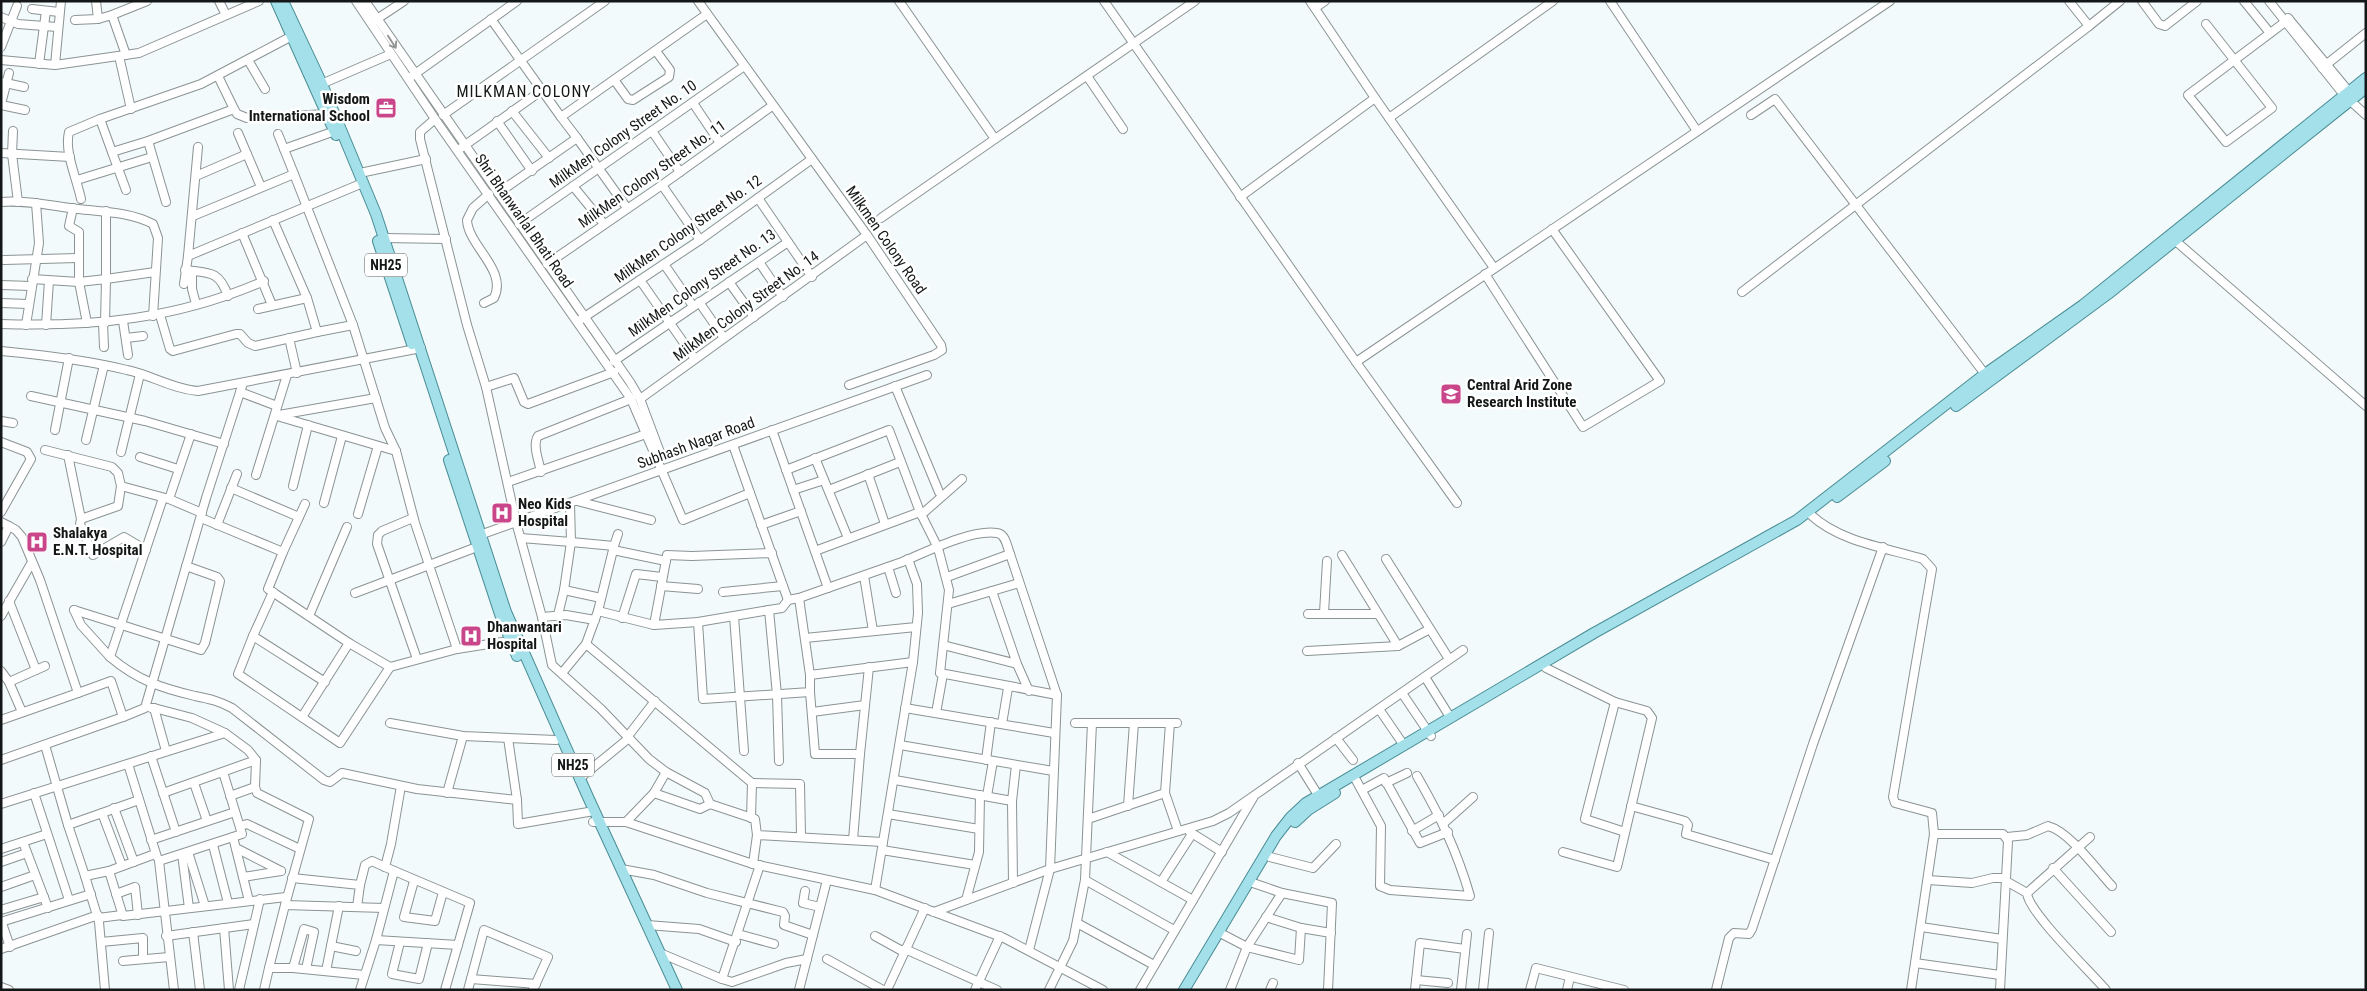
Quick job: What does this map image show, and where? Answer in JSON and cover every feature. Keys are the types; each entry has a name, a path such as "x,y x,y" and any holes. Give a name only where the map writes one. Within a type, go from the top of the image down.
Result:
{"main road":[{"name":"NH25","path":"276,1 292,36 319,85 328,114 358,185 417,349"},
{"name":"NH25","path":"283,1 360,173 384,238 473,544 556,740 622,869 677,990"},
{"path":"1184,990 1276,836 1295,812 1318,795 1403,744 1429,733 1450,717 1797,520 1987,377 2106,291 2349,96 2366,78"},
{"path":"2349,96 2366,88"},
{"path":"1190,990 1270,856 1301,816 1429,733 1546,668 1811,515 1851,488 1987,377"},
{"name":"NH25","path":"514,640 580,779 594,817 670,990"}],"street":[{"path":"55,65 57,27 61,1"},
{"path":"96,1 98,19"},
{"path":"74,20 98,19 112,15 128,5 147,1"},
{"path":"219,1 226,15"},
{"path":"1,60 55,65 139,53 259,1"},
{"name":"Shri Bhanwarlal Bhati Road","path":"356,1 374,22 412,76 443,115 489,194 614,361 640,399 661,455 661,466"},
{"name":"Shri Bhanwarlal Bhati Road","path":"365,1 390,54 412,76 435,119 498,193 547,264 631,399 655,457 661,466"},
{"path":"374,22 404,1"},
{"path":"412,76 517,1"},
{"path":"443,115 605,1"},
{"path":"561,117 615,81 707,14 698,1"},
{"path":"899,1 995,139"},
{"path":"1104,1 1132,44 1457,503"},
{"path":"881,218 1132,44 1173,19 1195,1"},
{"path":"1310,1 1375,98 1494,268"},
{"path":"1315,8 1325,1"},
{"path":"1389,118 1553,1"},
{"path":"1610,1 1697,131"},
{"path":"1356,362 1890,1"},
{"path":"2069,1 2089,26"},
{"path":"1742,292 2120,1"},
{"path":"2142,1 2159,24 2164,26 2197,1"},
{"path":"2244,1 2270,33"},
{"path":"2269,1 2287,20 2363,113"},
{"path":"2276,1 2287,20"},
{"path":"1,48 17,6"},
{"path":"32,9 59,12"},
{"path":"39,64 46,10"},
{"name":"Milkmen Colony Road","path":"707,14 743,67 866,235 941,345 942,350 849,384"},
{"path":"112,15 123,55 131,109"},
{"path":"1,17 11,22 57,27"},
{"path":"491,19 519,61 599,167 627,208"},
{"path":"2206,24 2234,60 2272,108 2226,142 2188,95 2234,60 2287,20"},
{"path":"2324,66 2366,33"},
{"path":"81,199 70,157 69,132 218,76 292,36"},
{"path":"615,81 628,99 633,100 669,77 670,70 656,51"},
{"path":"319,85 390,54"},
{"path":"248,60 265,89"},
{"name":"MilkMen Colony Street No. 10","path":"519,224 743,67"},
{"path":"9,73 4,83 1,104 25,110"},
{"path":"218,76 237,114 247,118 328,114"},
{"path":"1087,76 1123,130"},
{"path":"4,83 24,87"},
{"path":"461,148 541,91"},
{"path":"1240,197 1375,98"},
{"path":"1751,115 1775,99 1987,377"},
{"path":"693,102 720,143"},
{"name":"MilkMen Colony Street No. 11","path":"547,264 772,106"},
{"path":"112,152 148,141 234,109"},
{"path":"512,111 548,158"},
{"path":"100,119 116,168 126,190"},
{"path":"435,119 420,132 467,325 486,387 516,522 542,617 550,660 649,759 666,772 705,793 710,804"},
{"path":"498,121 532,171"},
{"path":"12,131 12,154 18,202"},
{"path":"284,149 335,131"},
{"path":"652,131 680,172"},
{"path":"238,133 261,187"},
{"path":"278,134 353,325 385,428 396,451 413,518 457,649"},
{"path":"498,193 577,138"},
{"path":"148,141 166,202"},
{"path":"196,304 188,271 188,256 198,147"},
{"path":"1,153 70,157"},
{"path":"196,176 247,154"},
{"path":"77,180 152,157"},
{"path":"360,173 426,159"},
{"name":"MilkMen Colony Street No. 12","path":"581,319 700,240 812,159"},
{"path":"193,216 294,174"},
{"path":"188,256 358,185"},
{"path":"662,185 700,240"},
{"path":"573,186 604,224"},
{"path":"484,303 494,298 496,285 488,261 470,232 467,220 473,208 489,194"},
{"name":"MilkMen Colony Street No. 13","path":"614,361 788,242 758,198"},
{"path":"1,202 36,203 106,211 142,219 154,224 158,238 155,272 157,316 170,349 173,350 236,334 240,334 248,343 255,346 353,325"},
{"path":"26,325 39,243 36,203"},
{"path":"73,208 69,226 79,232 79,282 87,324"},
{"path":"104,347 106,211"},
{"path":"273,220 307,298 317,332"},
{"path":"1485,274 1583,427 1660,381 1552,229"},
{"path":"242,233 272,305"},
{"name":"MilkMen Colony Street No. 14","path":"640,399 812,277 866,235"},
{"path":"384,238 446,239"},
{"path":"2172,238 2366,406"},
{"path":"788,242 812,277"},
{"path":"4,260 78,258"},
{"path":"759,262 783,297"},
{"path":"664,264 724,338"},
{"path":"184,284 188,271"},
{"path":"188,271 216,276 224,284 228,296"},
{"path":"1,285 49,281 79,282 155,272"},
{"path":"640,280 695,359"},
{"path":"46,325 49,281"},
{"path":"1,324 87,324 157,316 228,296 264,282"},
{"path":"729,282 754,317"},
{"path":"258,309 307,298"},
{"path":"1,303 28,304"},
{"path":"124,321 128,356"},
{"path":"126,338 143,336"},
{"path":"289,338 297,373"},
{"path":"1,351 69,358 104,365 140,374 186,390 211,389 417,349"},
{"path":"55,430 69,358"},
{"path":"86,440 104,365"},
{"path":"486,387 514,378 524,402 528,404 614,372"},
{"path":"121,452 140,374"},
{"path":"256,475 276,416 277,406 287,375"},
{"name":"Subhash Nagar Road","path":"355,593 430,566 516,522 573,502 661,466 732,445 927,375"},
{"path":"145,708 201,515 243,383"},
{"path":"895,386 940,492"},
{"path":"240,392 277,406"},
{"path":"31,396 93,408 224,444"},
{"path":"276,416 376,398"},
{"path":"541,472 535,442 538,436 631,399"},
{"path":"276,416 396,451"},
{"path":"1,421 13,423"},
{"path":"293,486 308,425"},
{"path":"772,430 828,588"},
{"path":"786,470 889,430 920,513 938,548 947,577 949,590 948,604 940,673 1029,692 1057,695"},
{"path":"110,657 146,550 191,434"},
{"path":"508,482 646,434"},
{"path":"324,503 342,436"},
{"path":"1,512 31,459 27,452 2,444"},
{"path":"732,445 788,600"},
{"path":"358,514 378,446"},
{"path":"45,450 112,467 118,473 121,486 118,506 82,519"},
{"path":"68,455 82,519 80,524 92,555 124,537 146,550"},
{"path":"140,457 178,469"},
{"path":"816,458 848,538"},
{"path":"829,490 900,462"},
{"path":"661,466 683,520 750,493"},
{"path":"217,526 237,474"},
{"path":"868,474 885,524"},
{"path":"815,551 885,524 920,513 962,479"},
{"path":"793,490 824,480"},
{"path":"121,486 166,499 201,515 217,526 283,552"},
{"path":"231,488 299,517"},
{"path":"558,615 564,590 571,542 573,502 650,520"},
{"path":"305,504 268,589 349,643 390,667"},
{"path":"761,525 801,511"},
{"path":"1811,515 1830,529 1923,559 1932,569 1892,799 1898,804 1932,813 1934,834 1911,990"},
{"path":"413,518 389,527 378,535 377,544 417,659"},
{"path":"1,542 5,524 19,533 32,562 78,693"},
{"path":"309,616 347,527"},
{"path":"598,611 654,625 698,622 782,608 788,600 800,598 864,576 975,534 996,532 1004,536 1057,695 1050,869 1029,950"},
{"path":"562,673 586,644 598,611 618,534"},
{"path":"521,538 614,548 666,561"},
{"path":"1716,990 1729,938 1734,933 1747,934 1751,932 1883,547"},
{"path":"654,625 667,555 772,553"},
{"path":"947,577 1010,554"},
{"path":"1342,555 1398,646"},
{"path":"875,890 895,780 913,662 918,584 908,559"},
{"path":"1386,559 1428,630 1448,659"},
{"path":"1324,613 1327,561"},
{"path":"1,616 32,562"},
{"path":"186,566 220,581 205,643 201,650 74,610 80,625 110,657 128,672 151,685 217,699 232,708 324,780 330,782 342,773 401,786 517,800"},
{"path":"888,567 896,593"},
{"path":"622,618 636,574 661,582 698,589"},
{"path":"864,576 873,631"},
{"path":"948,604 1019,583"},
{"path":"722,592 783,586"},
{"path":"564,590 601,598"},
{"path":"992,591 1017,664 1029,692"},
{"path":"272,592 238,674 340,744 390,667 457,649 514,640"},
{"path":"800,598 810,674 815,754 860,754"},
{"path":"9,601 36,670"},
{"path":"769,610 777,694 779,761"},
{"path":"1308,614 1377,614"},
{"path":"542,617 558,615 595,620"},
{"path":"734,616 744,751"},
{"path":"698,622 703,699 810,692"},
{"path":"805,638 916,627"},
{"path":"1307,650 1398,646 1428,630"},
{"path":"253,636 325,682"},
{"path":"302,718 349,643"},
{"path":"586,644 752,783 800,784 801,836"},
{"path":"943,645 1017,664"},
{"path":"934,912 1050,869 1178,831 1190,831 1213,821 1254,797 1298,763 1463,650"},
{"path":"810,674 913,662"},
{"path":"9,682 44,666"},
{"path":"853,840 869,667"},
{"path":"1546,668 1615,702 1647,711 1652,718 1617,866 1564,852"},
{"path":"1,671 9,682 22,712"},
{"path":"936,713 943,674"},
{"path":"1425,677 1450,717"},
{"path":"1,720 111,681 122,717"},
{"path":"1002,724 1008,688"},
{"path":"1402,693 1429,733"},
{"path":"580,779 629,737 655,701"},
{"path":"1615,702 1585,820 1625,832"},
{"path":"812,712 865,705"},
{"path":"1,760 145,708 154,708 192,718 225,733 248,750 256,760 255,787 257,794 309,819 292,875 264,990"},
{"path":"154,708 166,751"},
{"path":"905,708 1054,733"},
{"path":"1379,709 1403,744"},
{"path":"966,900 979,852 979,830 983,796 990,760 991,722"},
{"path":"390,723 463,736 556,740"},
{"path":"1075,723 1173,723 1165,793 1178,831"},
{"path":"1049,990 1059,966 1073,941 1085,880 1092,723"},
{"path":"1128,806 1134,723"},
{"path":"1,804 225,733"},
{"path":"447,793 463,736"},
{"path":"508,738 517,800 518,824 594,817 626,822 757,865 875,890 1000,936 1103,990"},
{"path":"1336,738 1353,760"},
{"path":"45,745 68,825 98,916 105,990"},
{"path":"900,745 1053,771"},
{"path":"151,756 176,832"},
{"path":"163,793 256,760"},
{"path":"1298,763 1318,795"},
{"path":"128,764 157,858 174,990"},
{"path":"1012,882 1012,801 1016,765"},
{"path":"85,876 109,871 134,862 185,853 242,834 223,772"},
{"path":"626,822 654,793 666,772"},
{"path":"1386,783 1407,773"},
{"path":"1356,780 1380,826 1380,886 1390,890 1470,896 1448,832 1417,776"},
{"path":"1362,790 1384,778 1418,842 1422,843 1448,832"},
{"path":"895,780 1012,801"},
{"path":"194,783 208,821"},
{"path":"751,818 752,783"},
{"path":"385,867 401,786"},
{"path":"230,796 255,787"},
{"path":"34,793 70,900"},
{"path":"654,793 700,809 710,804 751,818 757,822 757,865 749,904 722,979"},
{"path":"1088,819 1165,793"},
{"path":"1140,990 1254,797"},
{"path":"1444,823 1473,798"},
{"path":"68,825 139,800"},
{"path":"1631,806 1682,820 1688,826 1686,834 1775,860"},
{"path":"114,808 134,862"},
{"path":"151,840 235,812"},
{"path":"102,813 122,866"},
{"path":"888,814 979,830"},
{"path":"1412,831 1439,815"},
{"path":"240,826 247,824 300,849"},
{"path":"1934,834 1997,834 2007,837 2027,835 2048,826 2057,829 2112,886"},
{"path":"1190,831 1222,852"},
{"path":"1161,882 1190,831"},
{"path":"1,849 47,834"},
{"path":"757,835 853,840 975,865"},
{"path":"233,837 250,901"},
{"path":"2000,990 2007,837"},
{"path":"2090,837 2027,893 2027,899 2037,914 2103,987 2094,990"},
{"path":"22,842 48,908"},
{"path":"1270,856 1313,868 1336,844"},
{"path":"213,845 228,903"},
{"path":"236,848 281,872 360,885"},
{"path":"1107,852 1193,900"},
{"path":"1,862 27,853"},
{"path":"185,853 205,906"},
{"path":"185,853 189,908"},
{"path":"357,907 365,865 372,861 414,881 470,903 445,990"},
{"path":"2053,868 2111,932"},
{"path":"622,869 654,875 749,904 783,912 785,916 784,925 813,935"},
{"path":"109,871 122,915"},
{"path":"244,878 281,872"},
{"path":"360,990 376,940 394,872"},
{"path":"1,887 36,875"},
{"path":"1928,880 1972,883 1993,878 2006,880 2027,893"},
{"path":"799,990 827,880"},
{"path":"1085,880 1174,930"},
{"path":"414,881 404,917 435,921 444,892"},
{"path":"1253,883 1282,893 1332,903 1328,990"},
{"path":"116,894 135,887 138,915"},
{"path":"805,891 802,903 820,907"},
{"path":"1230,990 1247,947 1282,893"},
{"path":"10,947 1,923 91,894"},
{"path":"1,910 44,897"},
{"path":"1,949 98,916 163,913 260,899 384,908"},
{"path":"239,990 260,899"},
{"path":"326,971 339,906"},
{"path":"886,988 925,908"},
{"path":"1266,917 1301,928 1331,932"},
{"path":"1077,923 1154,965"},
{"path":"166,936 254,924"},
{"path":"648,925 700,929 774,944"},
{"path":"1921,927 2002,939"},
{"path":"224,928 229,990"},
{"path":"1222,934 1247,947 1300,960 1301,928"},
{"path":"293,968 304,929 314,932 306,969"},
{"path":"468,990 484,930 548,957 534,987 471,979"},
{"path":"193,932 200,990"},
{"path":"1483,990 1489,933"},
{"path":"1461,990 1467,934"},
{"path":"875,936 977,986 997,990"},
{"path":"977,986 1000,936"},
{"path":"101,942 142,938 143,959"},
{"path":"376,940 458,945"},
{"path":"400,942 392,974 419,979 428,943"},
{"path":"1415,990 1420,943 1465,950"},
{"path":"331,946 356,951"},
{"path":"660,953 732,982 786,963 807,959"},
{"path":"123,961 169,957"},
{"path":"827,959 886,988 897,990"},
{"path":"1915,962 2000,975"},
{"path":"269,968 293,968 364,975"},
{"path":"1530,990 1536,968 1624,990"},
{"path":"1567,990 1570,977"},
{"path":"1416,980 1448,983"},
{"path":"1,988 9,990"}],"place":[{"name":"Wisdom International School","path":"386,108"},
{"name":"Central Arid Zone Research Institute","path":"1451,394"},
{"name":"Neo Kids Hospital","path":"502,513"},
{"name":"Shalakya E.N.T. Hospital","path":"37,542"},
{"name":"Dhanwantari Hospital","path":"471,636"}],"district":[{"name":"MILKMAN COLONY","path":"524,91"}]}
